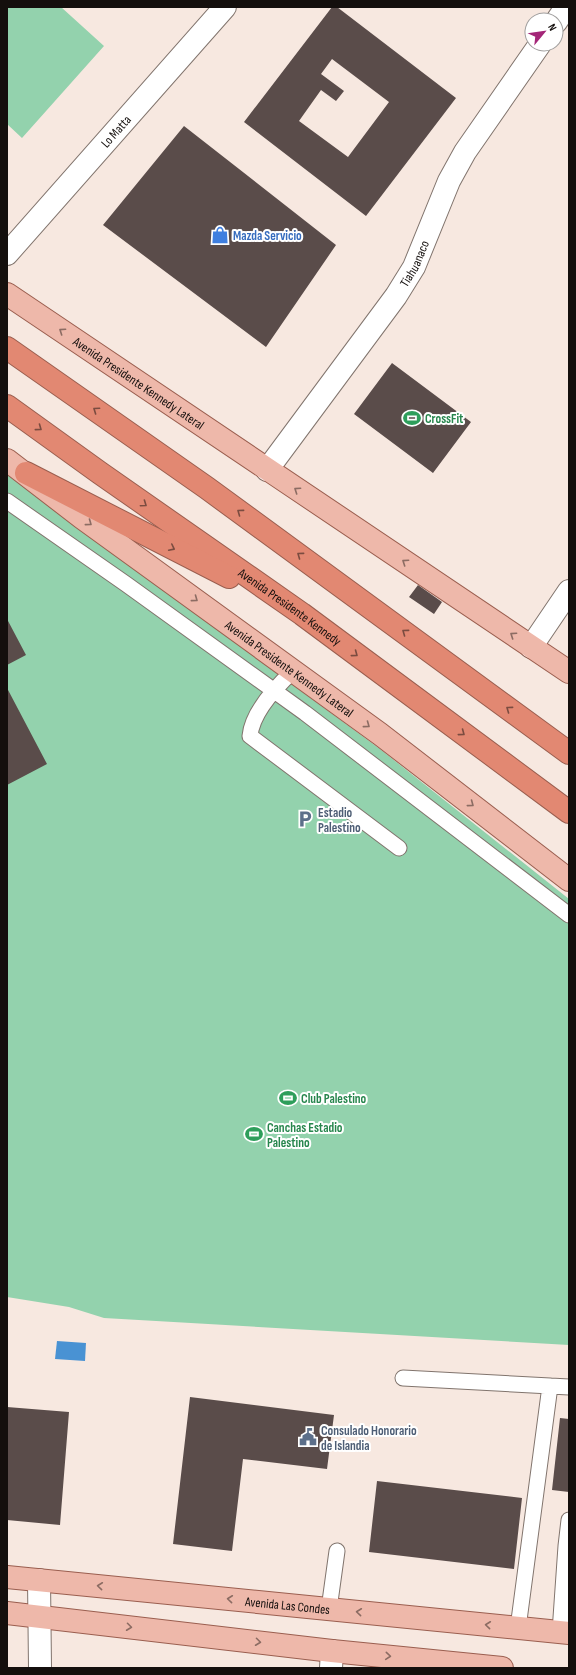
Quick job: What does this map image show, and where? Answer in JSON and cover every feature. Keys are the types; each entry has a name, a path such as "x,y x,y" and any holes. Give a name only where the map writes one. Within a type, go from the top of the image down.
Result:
{"highway":[{"path":"7,348 214,492 569,753"},
{"name":"Avenida Presidente Kennedy","path":"7,406 302,614 569,812"},
{"path":"26,473 302,614"}],"main road":[{"name":"Avenida Presidente Kennedy Lateral","path":"7,294 569,672"},
{"name":"Avenida Presidente Kennedy Lateral","path":"7,460 26,473 81,517 380,734 569,880"},
{"name":"Avenida Las Condes","path":"7,1577 565,1632"},
{"path":"7,1613 39,1616 332,1660 502,1668"}],"street":[{"name":"Lo Matta","path":"7,254 225,7"},
{"name":"Tiahuanaco","path":"267,470 396,296 414,267 449,182 465,152 534,52"},
{"path":"531,647 569,591"},
{"path":"39,1580 40,1668"}],"lane":[{"path":"7,502 126,584 273,690 569,915"},
{"path":"294,671 273,690 251,726 250,736 399,848"},
{"path":"403,1378 569,1386"},
{"path":"518,1628 550,1386"},
{"path":"565,1632 566,1546 569,1520"},
{"path":"329,1609 337,1550"}],"green space":[{"path":"7,7 61,7 104,46 22,138 7,124"},
{"name":"Club Palestino","path":"7,472 82,530 380,749 569,899 569,1345 104,1318 69,1307 7,1297"}],"water":[{"path":"57,1341 86,1343 85,1361 55,1359"}],"building":[{"path":"332,7 337,7 456,98 366,216 244,122","holes":["332,59 389,102 348,157 299,121 321,90 336,101 344,91 321,74"]},
{"name":"Mazda Servicio","path":"184,126 336,245 266,347 103,225"},
{"name":"CrossFit","path":"392,363 471,422 433,473 354,414"},
{"path":"418,585 442,602 434,614 409,597"},
{"path":"7,619 26,655 7,665"},
{"path":"7,688 47,764 7,785"},
{"path":"190,1397 334,1415 327,1469 243,1459 232,1551 173,1544"},
{"path":"7,1407 69,1412 60,1525 7,1520"},
{"path":"560,1418 569,1419 569,1492 552,1490"},
{"path":"377,1481 522,1498 514,1569 369,1552"}],"place":[{"name":"Mazda Servicio","path":"220,235"},
{"name":"CrossFit","path":"412,418"},
{"name":"Estadio Palestino","path":"305,819"},
{"name":"Club Palestino","path":"288,1098"},
{"name":"Canchas Estadio Palestino","path":"254,1134"},
{"name":"Consulado Honorario de Islandia","path":"308,1437"}]}
